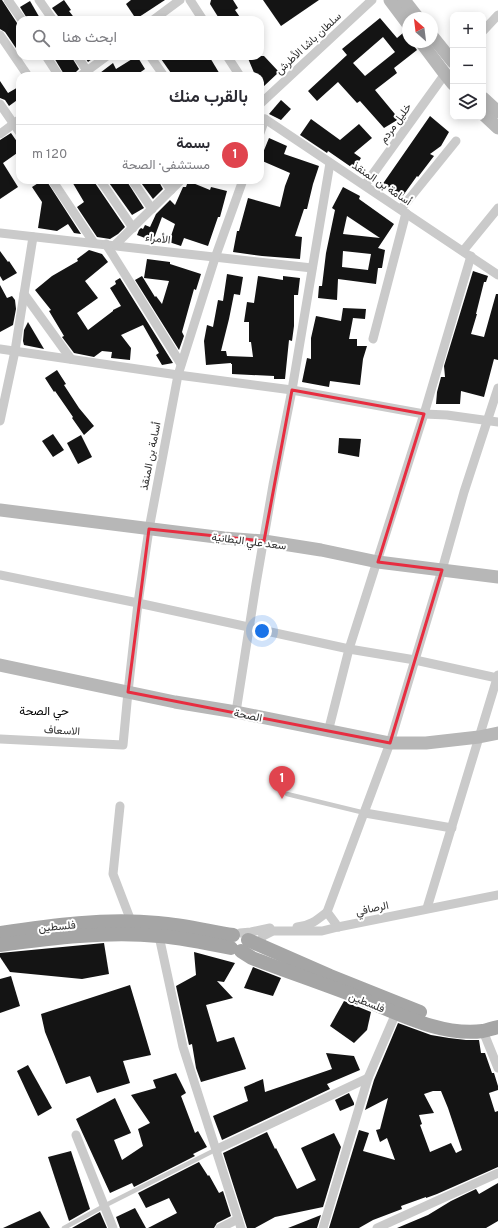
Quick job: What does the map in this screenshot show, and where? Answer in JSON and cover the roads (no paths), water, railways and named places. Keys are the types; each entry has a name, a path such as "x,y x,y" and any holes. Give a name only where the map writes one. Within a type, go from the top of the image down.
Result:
{"main road":[{"path":"390,0 402,16"},
{"path":"404,0 413,12"},
{"path":"438,43 450,58"},
{"path":"426,48 449,79"},
{"path":"486,101 498,112"},
{"path":"486,117 498,128"},
{"name":"سعد علي البطانية","path":"0,510 224,538 264,541 321,550 378,562 498,577"},
{"name":"الصحة","path":"0,665 182,703 236,712 328,732 390,743 426,743 479,737 498,733"},
{"name":"فلسطين","path":"0,934 39,927 68,924 131,921 159,923 242,942 428,1016 459,1023 479,1023 498,1019"},
{"name":"فلسطين","path":"0,945 58,937 132,934 196,941 242,942"},
{"name":"فلسطين","path":"242,942 252,958 433,1026 456,1031 483,1031 498,1027"}],"street":[{"path":"8,0 19,16"},
{"path":"39,0 50,16"},
{"path":"159,16 180,0"},
{"path":"190,0 200,16"},
{"name":"سلطان باشا الأطرش","path":"264,100 372,0"},
{"path":"486,28 498,15"},
{"path":"0,35 16,58"},
{"path":"17,60 25,72"},
{"path":"49,60 56,72"},
{"path":"79,60 85,72"},
{"path":"88,72 102,60"},
{"path":"153,60 161,72"},
{"path":"230,60 237,72"},
{"name":"خليل مردم","path":"365,185 449,79"},
{"path":"0,104 16,121"},
{"name":"أسامة بن المنقذ","path":"265,120 365,185 498,275"},
{"path":"0,134 16,123"},
{"path":"373,339 403,211 456,141"},
{"path":"236,712 248,628 273,485 292,390 330,163"},
{"path":"55,184 94,243"},
{"path":"103,184 133,228"},
{"path":"135,184 152,209"},
{"path":"167,184 171,190"},
{"path":"177,184 133,228 110,245 181,364"},
{"name":"أسامة بن المنقذ","path":"123,745 138,603 149,529 178,375 215,258 242,184"},
{"path":"462,251 498,208"},
{"name":"الأمراء","path":"0,233 312,268"},
{"path":"0,421 15,351 33,237"},
{"path":"328,732 349,649 424,414 471,256"},
{"path":"24,294 71,360"},
{"path":"0,349 292,390 424,414 498,422"},
{"path":"242,942 251,932 272,928 307,925 327,912 390,743 464,492 498,388"},
{"path":"0,575 138,603 349,649 498,676 427,908"},
{"name":"الاسعاف","path":"0,739 123,745"},
{"path":"120,806 113,874 131,921"},
{"path":"365,813 452,828"},
{"name":"الرصافي","path":"242,942 260,941 263,936 273,931 322,931 427,908 498,895"},
{"path":"327,912 338,927"},
{"path":"159,936 183,1047 217,1149 241,1228"},
{"path":"323,1228 368,1078 396,1013"},
{"path":"483,1031 498,1068"},
{"path":"217,1149 368,1078"},
{"path":"76,1135 113,1228"},
{"path":"377,1228 498,1174"},
{"path":"220,1228 238,1219"}],"lane":[{"path":"287,794 365,813"},
{"path":"64,1228 217,1149"}],"place":[{"name":"بسمة","path":"282,799"}],"district":[{"name":"حي الصحة","path":"44,711"}]}
